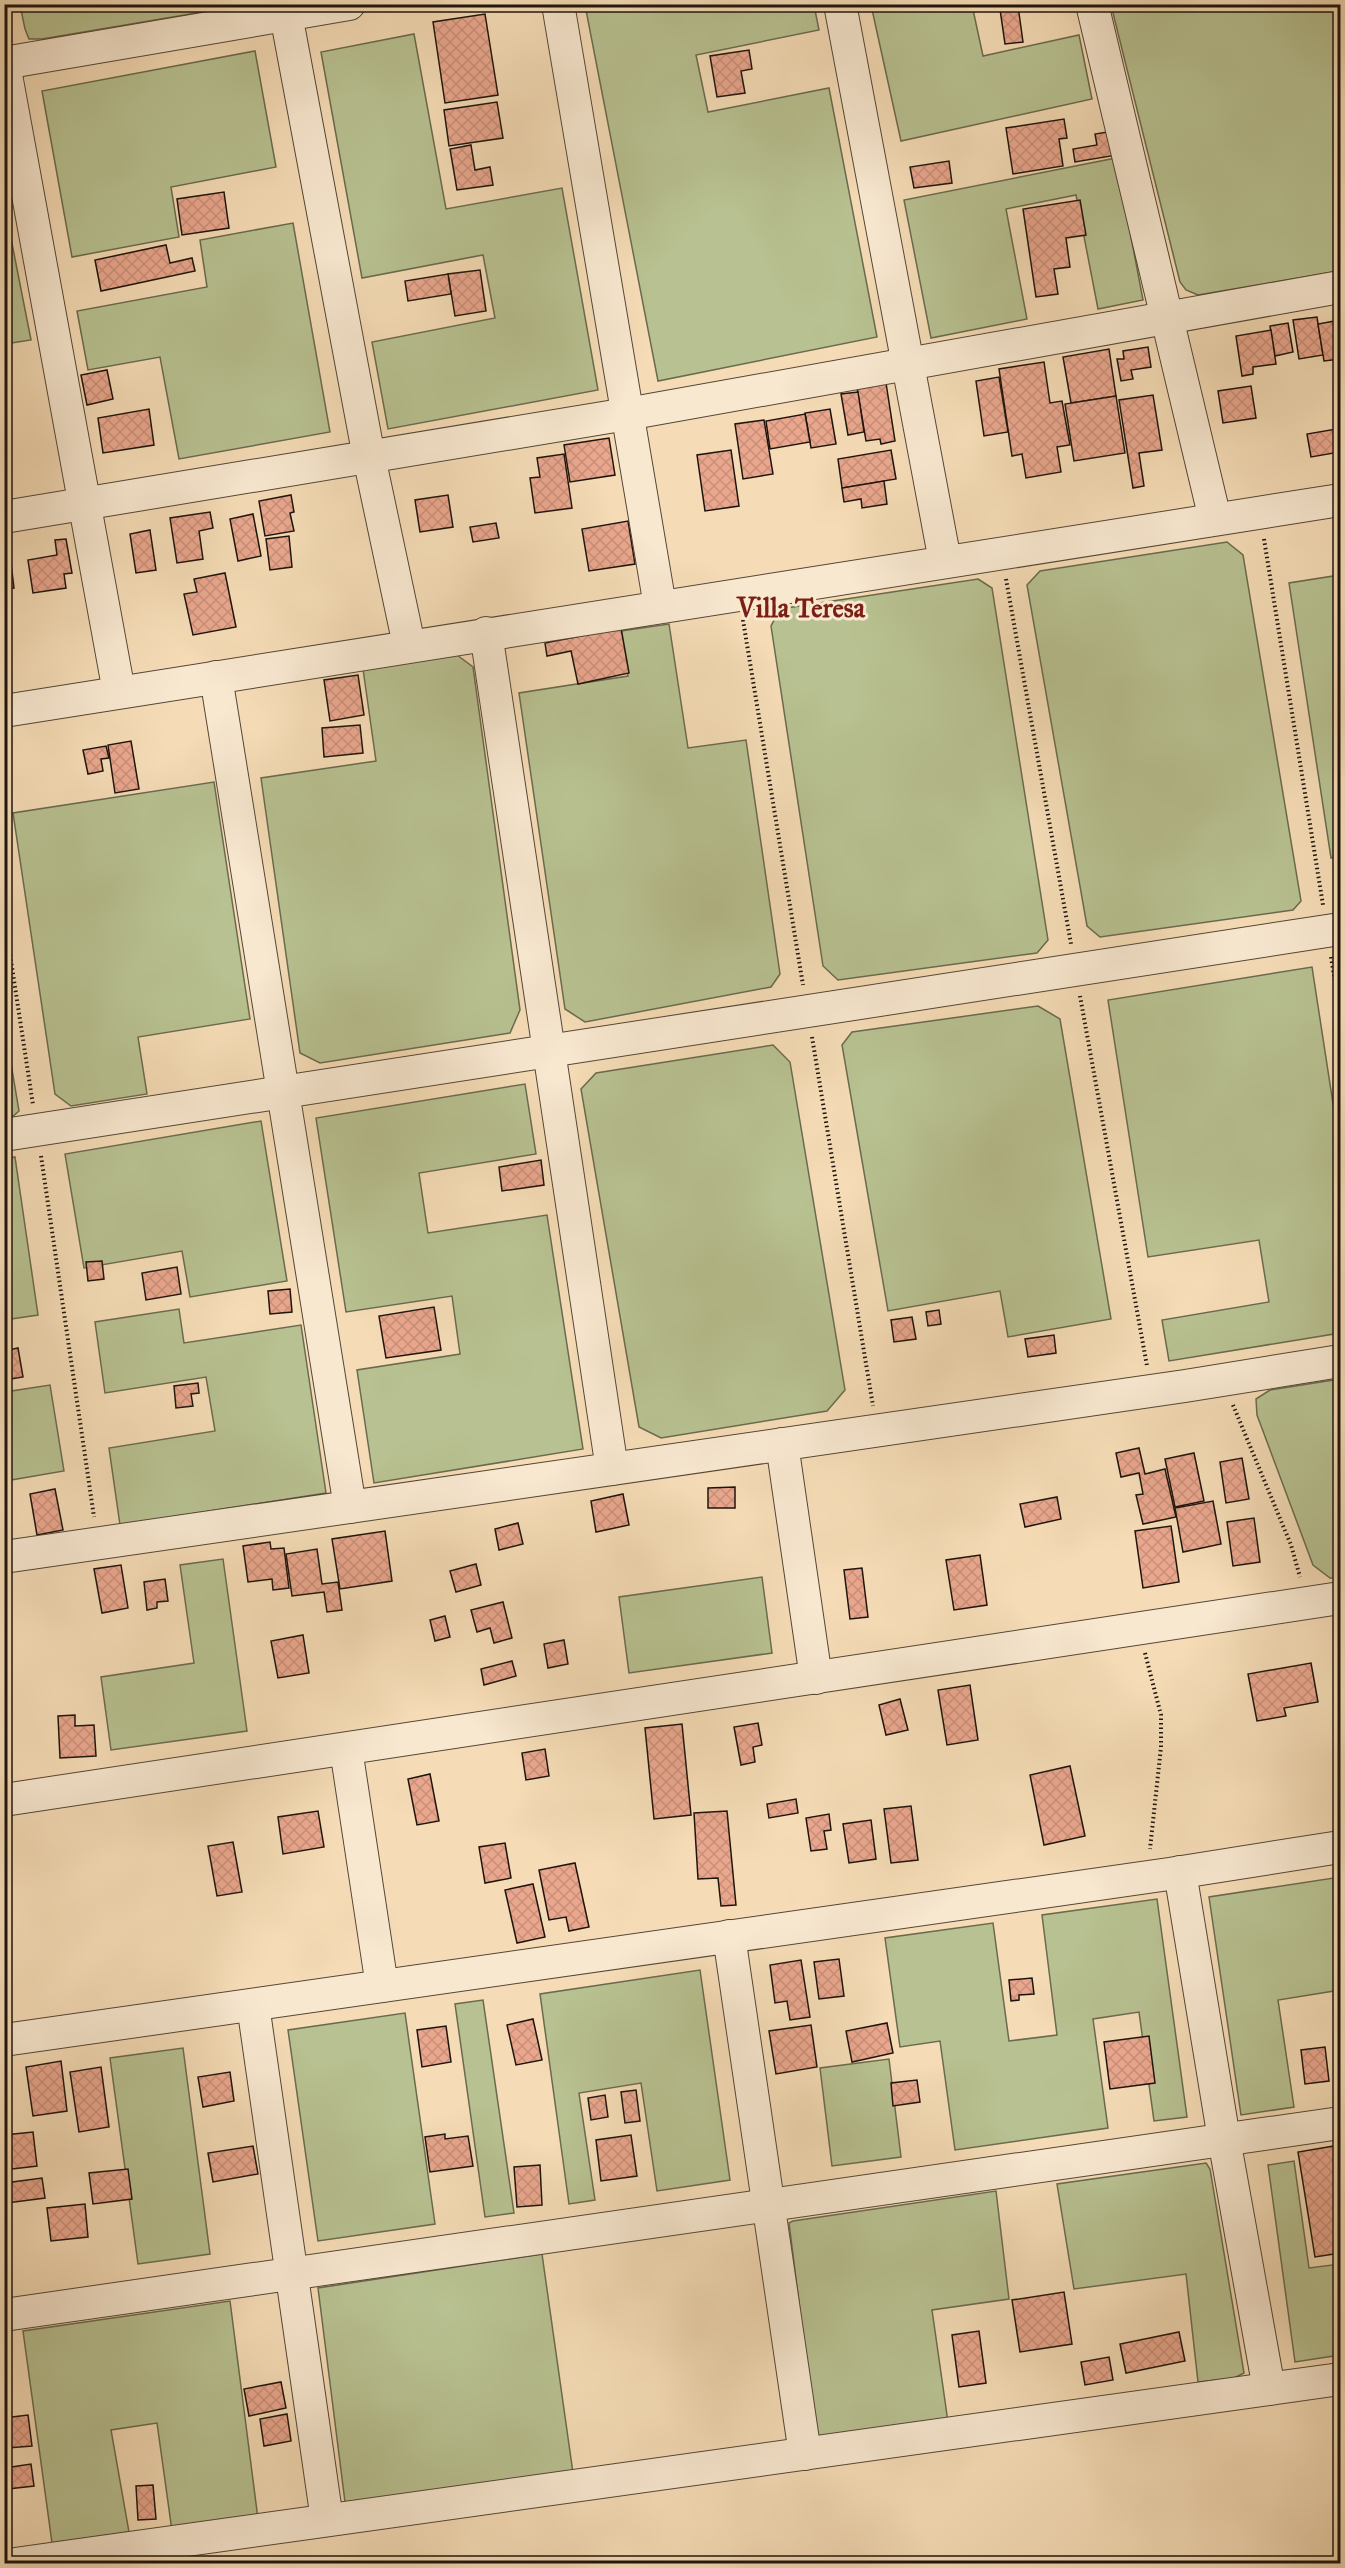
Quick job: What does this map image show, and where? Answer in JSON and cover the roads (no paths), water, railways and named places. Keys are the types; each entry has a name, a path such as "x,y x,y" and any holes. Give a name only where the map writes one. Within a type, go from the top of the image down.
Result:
{"street":[{"path":"119,692 4,63 285,10 349,4"},
{"path":"558,4 660,606"},
{"path":"840,4 945,561"},
{"path":"1092,4 1215,519"},
{"path":"285,10 369,457 409,645"},
{"path":"4,517 627,414 1341,287"},
{"path":"4,711 409,645 1341,500"},
{"path":"486,633 612,1469"},
{"path":"216,677 350,1507"},
{"path":"4,1135 1334,930"},
{"path":"4,1557 1341,1361"},
{"path":"782,1444 816,1678"},
{"path":"4,1800 1341,1598"},
{"path":"346,1749 382,1986"},
{"path":"4,2040 1147,1877 1341,1847"},
{"path":"1180,1872 1224,2139 1269,2389"},
{"path":"729,1936 805,2454"},
{"path":"253,2005 327,2520"},
{"path":"4,2315 1341,2122"},
{"path":"15,2564 1341,2379"}],"district":[{"name":"Villa Teresa","path":"801,608"}]}
